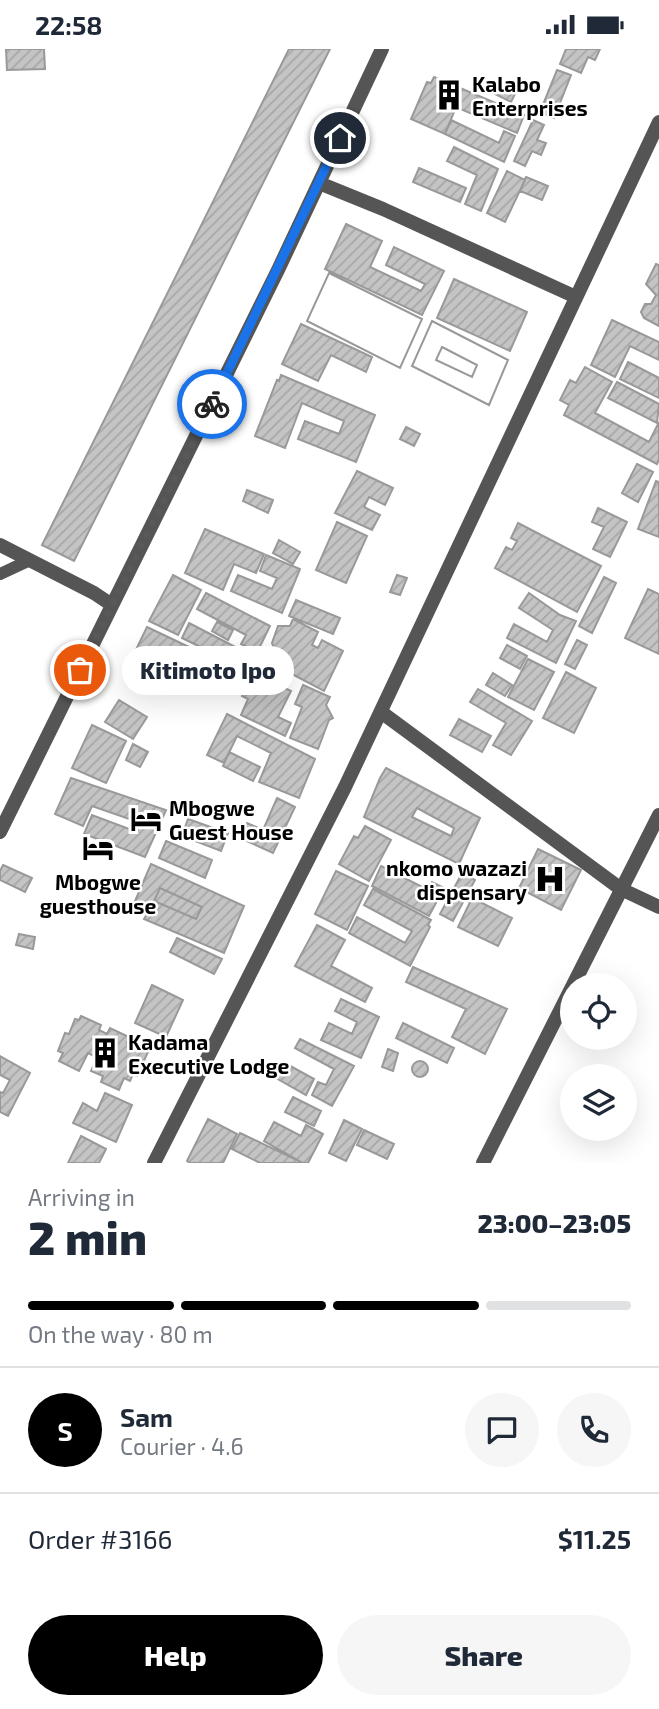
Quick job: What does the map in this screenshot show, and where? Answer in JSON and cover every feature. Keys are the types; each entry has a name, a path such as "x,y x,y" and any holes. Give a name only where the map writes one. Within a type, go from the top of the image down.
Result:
{"street":[{"path":"0,830 319,183 382,49"},
{"path":"154,1163 345,787 659,122"},
{"path":"319,183 383,209 576,297"},
{"path":"0,545 112,605"},
{"path":"381,712 621,889 659,907"},
{"path":"579,973 659,815"},
{"path":"483,1163 560,1012"}],"lane":[{"path":"0,574 30,560"}],"building":[{"path":"6,49 44,49 45,69 7,70"},
{"path":"289,49 330,49 74,561 42,545"},
{"path":"566,49 600,49 595,60 588,57 581,73 560,64"},
{"path":"557,70 571,75 554,118 540,112"},
{"name":"Kalabo Enterprises","path":"434,77 524,115 517,133 456,107 445,134 411,119 427,82 431,83"},
{"path":"496,81 516,92 511,102 491,92"},
{"path":"451,120 499,143 504,131 515,136 504,162 445,134"},
{"path":"533,120 544,125 537,140 546,143 541,155 532,151 525,166 514,161"},
{"path":"454,147 498,169 481,211 465,204 477,175 447,161"},
{"path":"419,168 466,188 460,202 413,182"},
{"path":"507,171 525,180 505,222 487,213"},
{"path":"526,177 548,186 542,200 520,191"},
{"path":"346,224 382,241 370,267 421,291 425,284 386,265 394,247 444,271 422,315 325,269"},
{"path":"656,264 659,265 659,326 644,318 641,312 645,304 651,304 656,295 646,284"},
{"path":"329,273 422,319 400,368 307,321"},
{"path":"329,273 422,319 400,368 307,321"},
{"path":"454,279 527,312 510,351 437,318"},
{"path":"612,320 659,342 659,360 630,346 615,377 591,365"},
{"path":"432,321 508,360 489,405 412,366","holes":["442,347 477,365 472,377 436,360"]},
{"path":"432,321 508,360 489,405 412,366","holes":["442,347 477,365 472,377 436,360"]},
{"path":"301,324 372,357 366,372 331,355 318,381 282,364"},
{"path":"628,362 659,378 659,398 620,379"},
{"path":"585,367 612,382 595,413 649,442 659,422 657,464 564,415 569,405 560,400 570,380 576,383"},
{"path":"281,375 375,415 356,462 298,439 305,421 339,434 344,421 302,403 285,448 255,436"},
{"path":"617,382 659,404 657,423 608,398"},
{"path":"406,427 420,434 414,446 400,439"},
{"path":"637,464 653,472 638,502 622,493"},
{"path":"357,471 393,488 385,505 369,497 364,507 380,515 372,530 335,513"},
{"path":"656,481 659,482 659,537 638,529"},
{"path":"247,490 273,500 268,513 243,501"},
{"path":"598,508 627,522 610,557 593,549 604,527 592,522"},
{"path":"337,522 367,536 346,583 316,570"},
{"path":"518,523 601,566 577,612 495,568 506,547 512,550 517,541 511,538"},
{"path":"205,529 264,554 256,573 234,564 223,590 185,573"},
{"path":"279,540 300,552 293,564 273,553"},
{"path":"266,555 300,569 282,613 231,591 238,575 272,589 277,578 260,571"},
{"path":"173,575 201,590 178,635 149,621"},
{"path":"397,575 407,578 400,595 390,592"},
{"path":"604,577 616,583 592,633 579,626"},
{"path":"648,589 659,594 659,654 625,638"},
{"path":"206,593 270,626 250,667 244,665 251,649 241,644 246,635 197,609"},
{"path":"529,593 560,615 576,621 556,663 507,638 514,624 547,642 553,630 519,608"},
{"path":"296,600 340,618 333,634 289,616"},
{"path":"293,619 318,632 312,645 318,648 322,640 343,651 324,691 271,663 276,654 272,643 278,626 290,626"},
{"path":"217,622 233,630 228,640 212,631"},
{"path":"189,623 245,652 239,666 182,638"},
{"path":"147,627 189,647 174,677 168,674 162,687 126,670"},
{"path":"577,640 587,645 575,669 565,664"},
{"path":"507,645 527,656 520,669 500,658"},
{"path":"528,659 554,672 534,710 508,697"},
{"path":"566,672 596,688 574,733 543,718"},
{"path":"493,673 512,685 505,696 486,685"},
{"path":"259,676 291,691 278,717 291,723 285,736 241,715 248,699 242,696 249,682 255,685"},
{"path":"303,685 330,697 326,705 333,718 329,720 318,749 290,738 302,707 295,704"},
{"path":"478,689 532,721 511,755 493,745 506,723 470,702"},
{"path":"119,700 147,717 133,739 105,722"},
{"path":"227,714 315,759 299,798 259,782 271,753 237,736 224,763 207,755"},
{"path":"459,719 491,736 482,752 450,735"},
{"path":"92,725 126,741 106,783 72,768"},
{"path":"133,744 148,752 140,767 126,760"},
{"path":"229,752 260,767 253,781 223,766"},
{"path":"386,768 480,818 459,864 364,817","holes":["417,808 454,828 451,836 412,817"]},
{"name":"Mbogwe Guest House","path":"71,778 166,810 145,857 84,834 92,815 137,832 141,823 92,806 83,826 55,814"},
{"path":"277,798 295,807 273,853 240,838 247,823 263,830"},
{"path":"188,819 228,833 221,851 182,836"},
{"path":"365,826 391,840 369,881 339,864 354,836 358,838"},
{"path":"166,841 212,860 205,878 159,858"},
{"name":"nkomo wazazi dispensary","path":"538,849 581,870 561,910 519,888"},
{"path":"151,864 244,906 224,953 144,919 147,914 132,908","holes":["160,888 202,907 196,919 154,901"]},
{"path":"3,865 32,878 25,892 0,880"},
{"path":"381,866 428,890 432,882 444,888 429,916 372,886"},
{"path":"336,871 368,886 347,930 315,914"},
{"path":"462,873 475,880 453,921 440,914"},
{"path":"160,888 202,907 196,919 154,901"},
{"path":"373,889 431,920 410,966 349,933 357,917 405,943 412,931 364,905"},
{"path":"472,898 512,918 498,946 458,927"},
{"path":"317,925 345,940 331,966 372,988 365,1002 295,966"},
{"path":"19,934 35,937 33,949 16,945"},
{"path":"177,938 222,959 214,974 170,952"},
{"path":"413,967 507,1009 485,1054 452,1037 466,1009 406,982"},
{"path":"152,985 183,1000 166,1037 135,1023"},
{"path":"341,999 379,1017 361,1058 321,1040 329,1023 352,1034 357,1022 335,1011"},
{"name":"Kadama Executive Lodge","path":"81,1016 101,1025 99,1030 107,1034 110,1028 129,1037 127,1043 148,1052 137,1076 133,1074 130,1081 124,1078 119,1090 101,1082 103,1076 91,1071 97,1058 88,1053 79,1071 59,1061 63,1053 58,1051 65,1033 69,1034 75,1019 79,1020"},
{"path":"403,1023 454,1048 447,1063 396,1038"},
{"path":"300,1039 354,1066 332,1106 312,1095 318,1082 326,1085 334,1069 295,1048"},
{"path":"388,1049 398,1053 393,1071 382,1067"},
{"path":"0,1056 30,1073 8,1116 0,1112 0,1092 3,1093 10,1080 0,1075"},
{"path":"420,1061 428,1069 420,1077 412,1069"},
{"path":"283,1062 314,1079 306,1095 274,1077"},
{"path":"105,1093 132,1105 116,1142 73,1123 83,1103 97,1111"},
{"path":"293,1097 321,1111 314,1126 285,1112"},
{"path":"208,1119 237,1134 223,1163 190,1163 187,1161"},
{"path":"344,1120 362,1129 346,1161 329,1153"},
{"path":"274,1122 301,1136 306,1125 323,1134 308,1163 303,1163 264,1141"},
{"path":"364,1130 394,1144 387,1159 357,1145"},
{"path":"240,1133 303,1163 260,1163 232,1149"},
{"path":"81,1136 106,1149 99,1163 68,1163"}],"way so far":[{"path":"80,670 212,404"}],"place":[{"name":"Kalabo Enterprises","path":"449,95"},
{"name":"Kitimoto Ipo","path":"80,670"},
{"name":"Mbogwe Guest House","path":"146,819"},
{"name":"Mbogwe guesthouse","path":"98,848"},
{"name":"nkomo wazazi dispensary","path":"550,879"},
{"name":"Kadama Executive Lodge","path":"105,1053"}],"route":[{"path":"212,404 340,138"}]}
